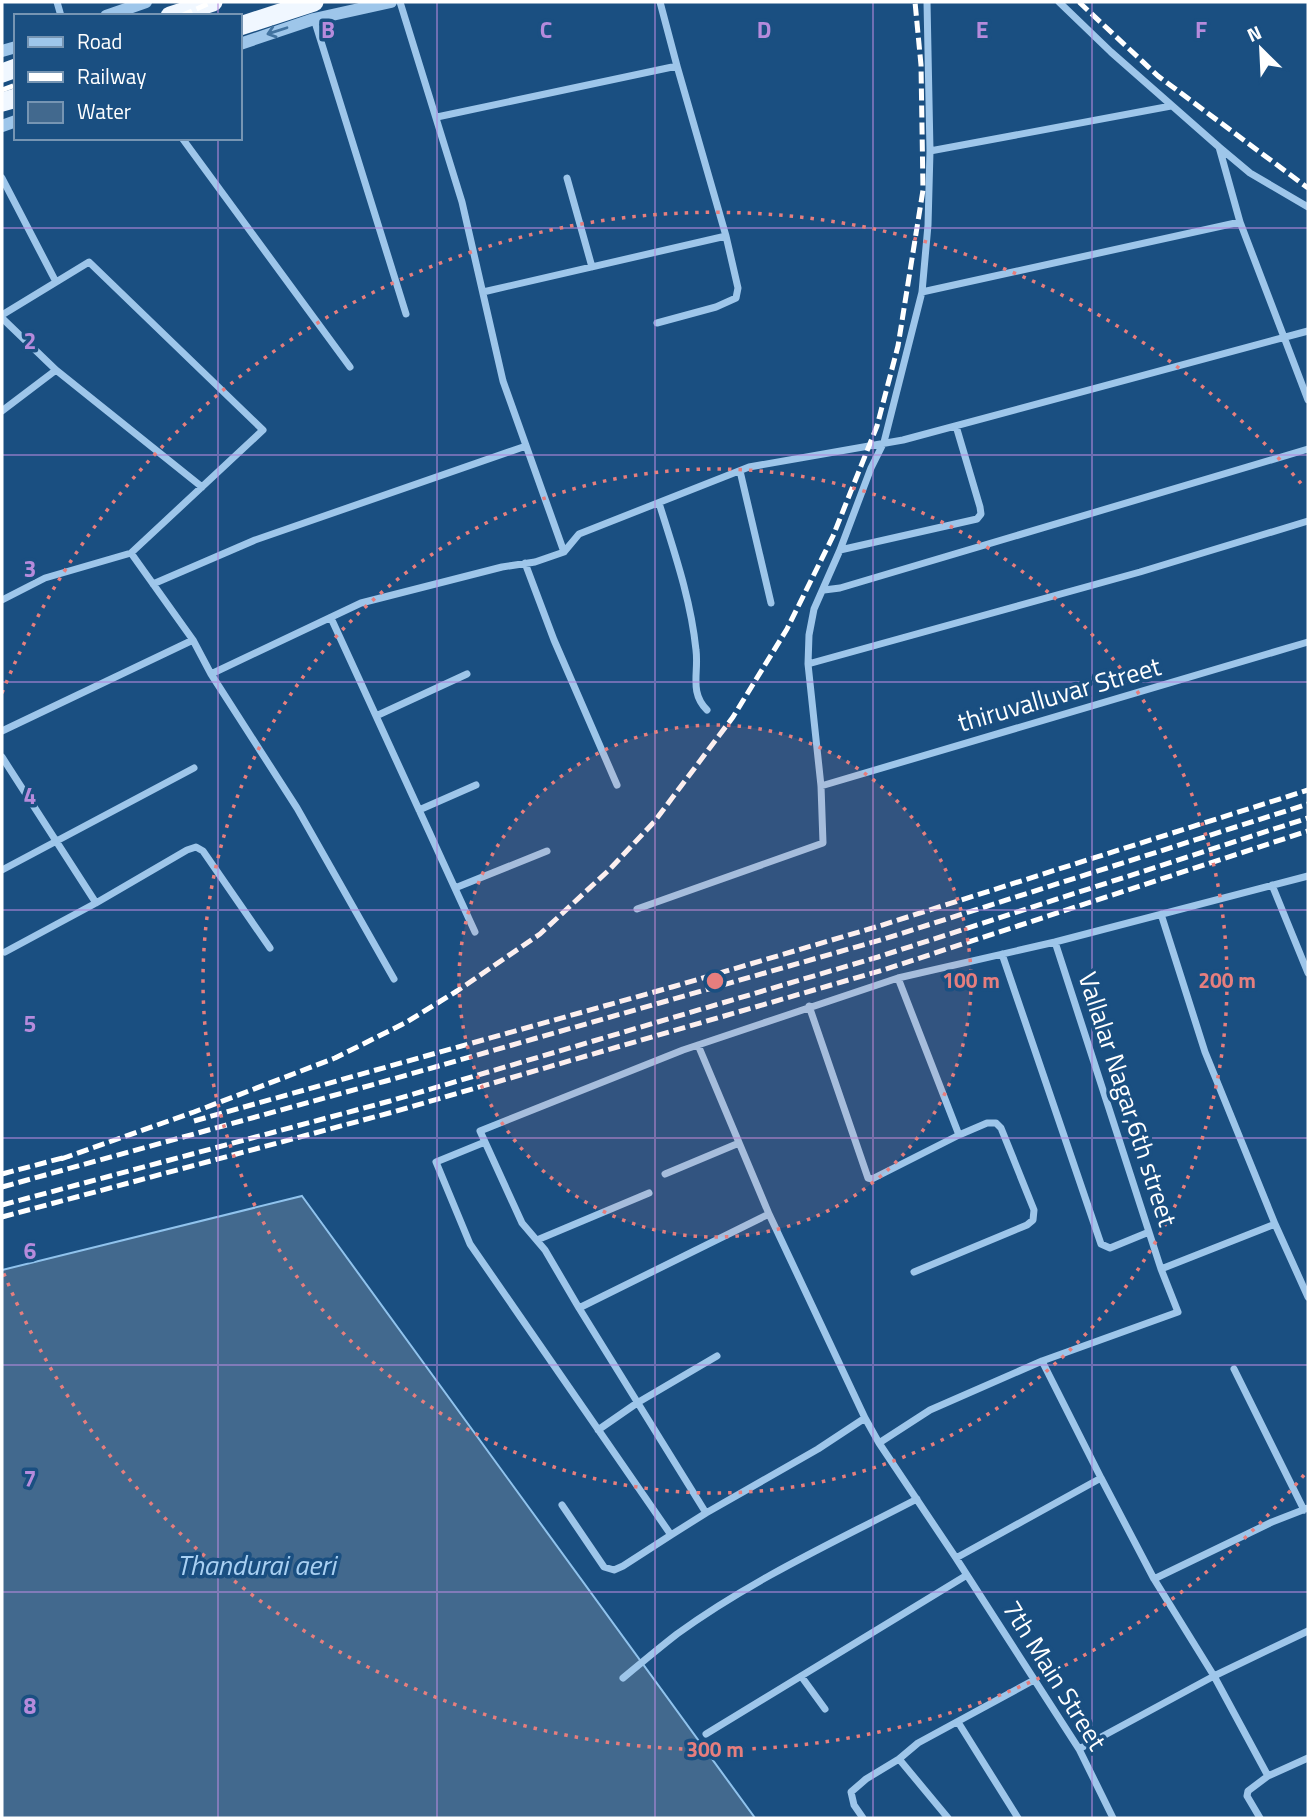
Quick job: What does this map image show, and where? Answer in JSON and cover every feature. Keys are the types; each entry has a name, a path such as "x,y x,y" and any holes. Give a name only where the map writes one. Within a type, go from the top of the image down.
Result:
{"highway":[{"path":"176,14 213,2"},
{"path":"242,26 309,9"}],"street":[{"path":"112,14 146,2"},
{"path":"242,43 309,9 391,2"},
{"path":"400,2 462,202 503,381 564,552"},
{"path":"657,323 716,307 736,298 738,288 726,236 660,2"},
{"path":"637,909 822,843 821,786 808,664 809,635 814,609 884,442 922,292 928,225 930,151 927,2"},
{"path":"1059,2 1171,106 1250,173 1308,207"},
{"path":"309,9 407,314"},
{"path":"437,117 677,66"},
{"path":"930,151 1171,106"},
{"path":"183,140 350,368"},
{"path":"1219,147 1240,222 1308,400"},
{"path":"2,177 55,282"},
{"path":"567,178 592,267"},
{"path":"922,292 1240,222"},
{"path":"483,292 726,236"},
{"path":"2,600 45,578 131,553 263,430 89,262 2,316 56,370 202,486"},
{"path":"211,674 362,603 564,552 579,534 740,471 956,426 1308,331"},
{"path":"2,411 56,370"},
{"path":"840,550 977,519 981,514 980,507 956,426"},
{"path":"153,584 255,540 526,446"},
{"path":"824,590 840,588 1308,449"},
{"path":"740,471 771,603"},
{"path":"659,503 694,627 698,666 695,692 698,701 707,710"},
{"path":"808,664 1140,572 1308,521"},
{"path":"131,553 193,640 211,674 297,808 394,979"},
{"path":"525,563 554,640 617,785"},
{"path":"331,618 475,932"},
{"path":"2,732 193,640"},
{"name":"thiruvalluvar Street","path":"821,786 1308,642"},
{"path":"376,716 467,674"},
{"path":"2,757 96,903"},
{"path":"2,870 194,768"},
{"path":"419,810 476,785"},
{"path":"5,953 187,850 197,847 203,851 270,948"},
{"path":"455,888 547,850"},
{"path":"706,1513 537,1240 522,1223 480,1131 698,1045 898,978 1055,942 1308,876"},
{"path":"1272,885 1308,973"},
{"path":"1161,914 1205,1052 1275,1224 1308,1297"},
{"name":"Vallalar Nagar,6th street","path":"1042,1360 1178,1312 1161,1269 1055,942"},
{"path":"1002,954 1101,1244 1110,1248 1149,1231"},
{"path":"898,978 959,1135"},
{"path":"809,1006 867,1178 872,1180 959,1135 987,1123 996,1123 1001,1128 1034,1210 1033,1220 1018,1229 914,1272"},
{"name":"7th Main Street","path":"698,1045 769,1214 865,1418 1079,1749 1113,1818"},
{"path":"485,1142 436,1162 470,1244 671,1535"},
{"path":"665,1174 739,1143"},
{"path":"537,1240 649,1193"},
{"path":"579,1308 769,1214"},
{"path":"1161,1269 1275,1224"},
{"path":"598,1430 637,1403 717,1356"},
{"path":"880,1443 930,1410 1042,1360 1154,1578 1214,1676 1268,1776"},
{"path":"1154,1578 1272,1522 1306,1509 1234,1369"},
{"path":"562,1505 604,1567 614,1570 865,1418"},
{"path":"956,1558 1101,1478"},
{"path":"623,1678 677,1634 725,1603 917,1499"},
{"path":"706,1734 968,1575"},
{"path":"1079,1749 1214,1676 1308,1630"},
{"path":"801,1676 825,1709"},
{"path":"863,1818 851,1792 866,1779 900,1759 918,1743 1034,1680"},
{"path":"958,1722 1018,1818"},
{"path":"1260,1818 1247,1796 1248,1791 1268,1776 1308,1758"},
{"path":"900,1759 948,1818"}],"water":[{"name":"Thandurai aeri","path":"302,1196 755,1818 2,1818 2,1270"}],"railway":[{"path":"185,14 212,2"},
{"path":"61,1159 335,1058 405,1023 457,991 540,934 609,870 654,822 733,717 787,629 833,536 877,426 898,346 923,190 921,65 915,2"},
{"path":"1079,2 1158,76 1308,188"},
{"path":"2,90 14,86"},
{"path":"194,1121 876,927 1308,790"},
{"path":"2,1187 884,939 1308,804"},
{"path":"2,1205 390,1101 878,957 1308,818"},
{"path":"2,1217 393,1112 883,970 1308,831"},
{"path":"2,1174 70,1156"}]}
